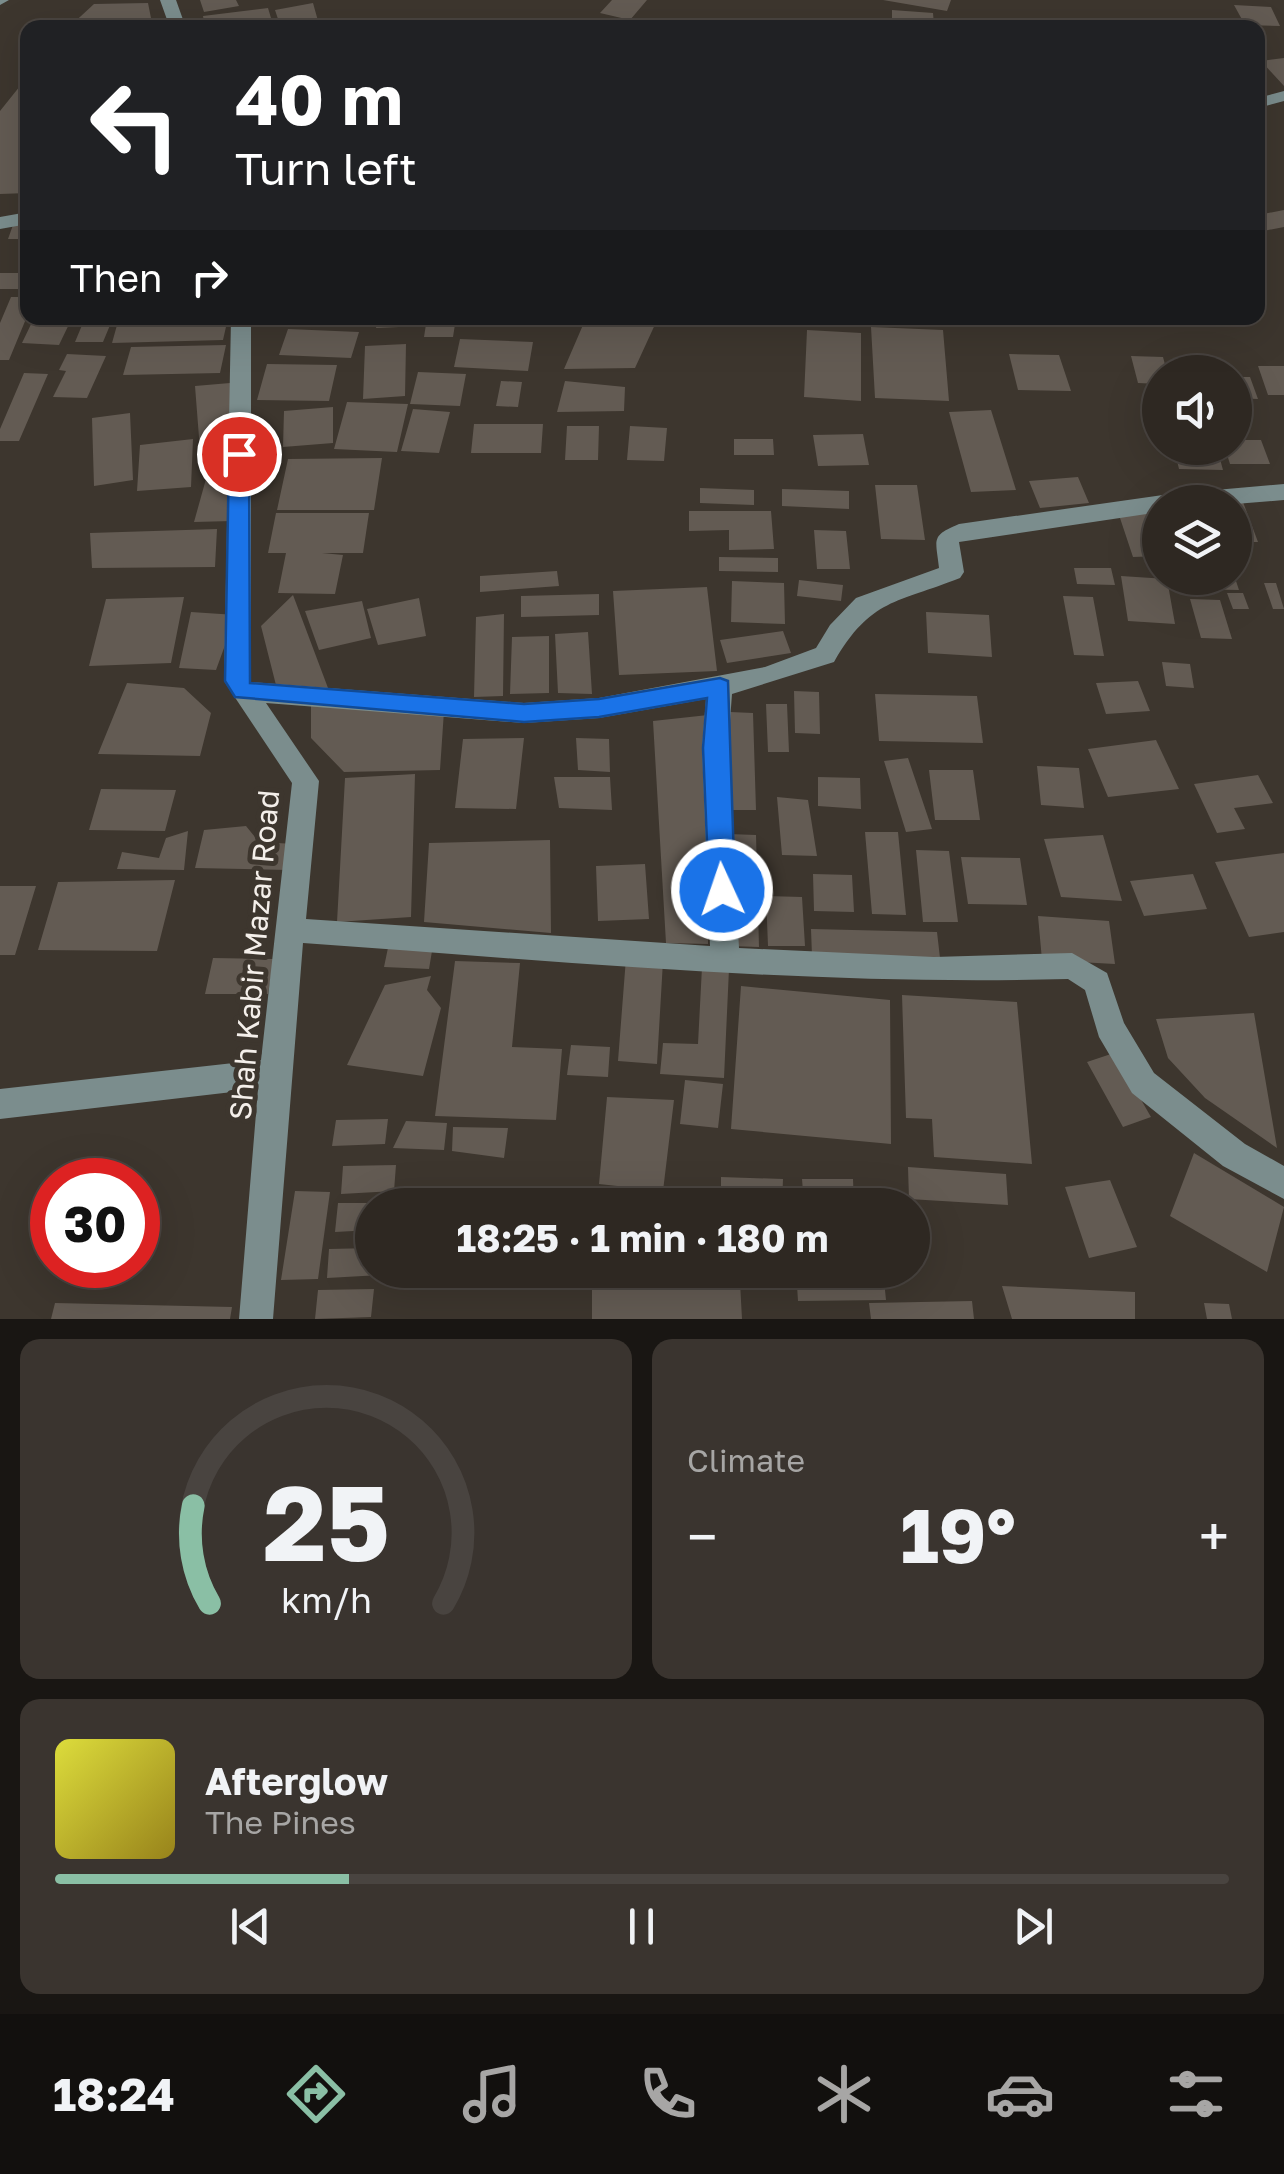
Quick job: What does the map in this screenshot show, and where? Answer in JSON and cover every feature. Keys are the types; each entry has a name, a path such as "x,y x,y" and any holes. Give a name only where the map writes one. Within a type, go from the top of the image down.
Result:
{"street":[{"name":"Shah Kabir Mazar Road","path":"241,325 237,681 306,782 275,1073 256,1319"},
{"path":"1252,495 1284,492"},
{"path":"243,691 524,713 599,708 720,687 768,676 826,655 842,622 865,600 918,587 952,572 947,538 967,530 1142,506"},
{"path":"720,687 715,748 725,961"},
{"path":"290,930 594,947 725,961 934,970 1072,966 1097,982 1110,1027 1143,1083 1234,1154 1284,1183"},
{"path":"0,1104 19,1098 275,1073"}],"building":[{"path":"200,0 236,0 239,6 204,12"},
{"path":"612,0 647,0 630,20 600,13"},
{"path":"883,0 951,0 947,11"},
{"path":"148,3 151,20 77,20 94,4"},
{"path":"313,3 318,20 278,20 275,10"},
{"path":"1234,5 1271,7 1280,26 1265,26 1265,20 1242,20"},
{"path":"268,8 272,20 204,20 203,16"},
{"path":"892,10 933,13 934,20 892,20"},
{"path":"1284,58 1284,86 1265,65 1265,60"},
{"path":"20,86 20,193 0,194 0,111"},
{"path":"1284,210 1284,227 1265,231 1265,214"},
{"path":"13,225 20,225 20,239 8,239"},
{"path":"0,273 20,273 20,289 0,289"},
{"path":"11,297 20,297 20,325 23,325 9,360 0,360 0,323"},
{"path":"31,325 69,325 59,345 22,343"},
{"path":"82,325 110,325 103,342 75,342"},
{"path":"117,325 226,325 223,340 112,343"},
{"path":"426,325 455,325 453,337 424,337"},
{"path":"583,325 655,325 635,368 564,369"},
{"path":"871,327 943,330 949,401 875,398"},
{"path":"288,329 359,332 351,358 279,355"},
{"path":"807,330 861,333 861,401 804,397"},
{"path":"460,339 533,342 528,371 454,367"},
{"path":"406,344 405,396 363,399 365,346"},
{"path":"226,345 220,373 123,375 131,347"},
{"path":"67,354 106,356 87,398 53,397 66,371 59,370"},
{"path":"1009,354 1059,355 1071,391 1018,390"},
{"path":"1131,356 1142,356 1142,383 1138,383"},
{"path":"267,364 337,365 329,401 257,400"},
{"path":"1258,366 1284,366 1284,395 1268,395"},
{"path":"418,372 466,374 460,406 410,404"},
{"path":"24,373 48,374 19,441 0,441 0,429"},
{"path":"501,381 522,382 518,407 496,406"},
{"path":"565,381 625,387 624,411 557,412"},
{"path":"230,383 233,448 200,450 195,386"},
{"path":"347,402 408,404 397,452 334,449"},
{"path":"333,407 333,443 283,447 284,411"},
{"path":"413,409 450,412 439,453 401,451"},
{"path":"991,410 1016,490 971,492 949,412"},
{"path":"130,413 133,480 94,486 92,418"},
{"path":"474,424 543,424 541,453 471,453"},
{"path":"567,426 599,426 598,460 565,460"},
{"path":"630,426 667,428 664,461 627,460"},
{"path":"863,434 869,465 818,466 813,435"},
{"path":"193,439 191,487 137,491 140,445"},
{"path":"734,439 773,439 774,455 734,455"},
{"path":"1252,440 1261,440 1270,464 1252,464"},
{"path":"382,458 374,510 277,510 288,459"},
{"path":"1178,465 1222,465 1223,470 1179,469"},
{"path":"236,477 232,521 194,522 206,479"},
{"path":"1078,477 1089,503 1040,508 1029,481"},
{"path":"875,485 917,485 925,540 881,539"},
{"path":"700,488 754,490 754,505 700,503"},
{"path":"782,489 849,491 849,509 782,506"},
{"path":"689,511 771,511 774,549 729,550 729,530 689,531"},
{"path":"1142,511 1142,557 1133,557 1118,512"},
{"path":"276,513 369,513 363,553 322,553 343,555 335,594 278,593 286,553 268,553"},
{"path":"217,529 215,567 92,568 90,533"},
{"path":"814,530 846,531 850,569 817,569"},
{"path":"719,557 778,558 778,572 719,571"},
{"path":"1074,568 1111,568 1115,585 1077,584"},
{"path":"557,571 559,586 480,592 480,576"},
{"path":"1121,576 1142,577 1142,595 1170,595 1175,624 1128,621"},
{"path":"799,580 843,585 841,601 797,596"},
{"path":"732,581 784,583 785,624 731,622"},
{"path":"1264,583 1276,583 1284,609 1273,609"},
{"path":"707,587 717,671 619,675 613,591"},
{"path":"599,594 599,615 521,617 521,596"},
{"path":"293,595 328,688 278,693 261,626"},
{"path":"1228,595 1244,595 1249,609 1233,609"},
{"path":"1063,596 1093,597 1104,656 1074,655"},
{"path":"184,597 171,663 89,666 106,599"},
{"path":"419,598 426,636 378,645 367,609"},
{"path":"1190,599 1220,600 1232,639 1201,638"},
{"path":"362,601 371,638 319,650 305,611"},
{"path":"191,612 236,615 216,670 179,668"},
{"path":"926,612 989,615 992,657 928,653"},
{"path":"504,614 503,696 474,697 476,617"},
{"path":"783,631 791,653 727,663 720,640"},
{"path":"588,632 592,694 558,693 555,634"},
{"path":"549,636 549,693 510,694 512,637"},
{"path":"1162,662 1190,664 1194,688 1166,686"},
{"path":"1138,681 1150,711 1106,714 1096,683"},
{"path":"127,683 184,688 211,713 200,756 98,754"},
{"path":"794,691 819,692 820,734 795,733"},
{"path":"875,694 977,696 983,743 879,741"},
{"path":"311,703 444,711 440,770 344,772 311,738"},
{"path":"766,704 787,704 789,752 768,752"},
{"path":"730,712 753,713 756,810 731,810"},
{"path":"708,715 708,944 666,943 653,721"},
{"path":"524,738 516,809 455,808 463,739"},
{"path":"576,738 609,739 610,772 578,770"},
{"path":"1156,740 1179,789 1108,797 1088,749"},
{"path":"908,758 932,829 906,832 884,761"},
{"path":"1037,766 1079,768 1084,808 1041,805"},
{"path":"929,770 973,770 980,820 935,820"},
{"path":"415,774 411,917 337,922 345,778"},
{"path":"1258,775 1273,803 1234,808 1245,829 1217,833 1194,784"},
{"path":"554,777 610,777 612,810 559,808"},
{"path":"818,777 860,778 861,809 818,806"},
{"path":"101,789 176,790 165,831 89,830"},
{"path":"777,797 808,800 817,856 782,855"},
{"path":"246,826 259,842 295,844 289,870 195,868 204,830"},
{"path":"188,831 184,870 117,869 122,852 159,858 166,838"},
{"path":"865,832 898,832 906,915 872,914"},
{"path":"728,834 756,835 759,947 730,946"},
{"path":"1103,835 1122,901 1061,897 1044,839"},
{"path":"550,840 551,933 424,922 429,843"},
{"path":"916,850 949,851 958,922 923,922"},
{"path":"1284,853 1284,932 1249,937 1215,862"},
{"path":"961,857 1020,858 1027,905 968,904"},
{"path":"645,864 649,919 598,921 596,866"},
{"path":"813,874 852,875 854,912 814,911"},
{"path":"1193,874 1207,909 1144,916 1130,881"},
{"path":"175,880 157,951 38,950 58,882"},
{"path":"0,886 36,886 15,955 0,955"},
{"path":"766,896 802,897 805,946 768,946"},
{"path":"1038,916 1109,921 1115,964 1042,960"},
{"path":"811,929 937,932 940,958 812,956"},
{"path":"389,943 433,945 429,969 384,967"},
{"path":"213,958 274,959 268,994 205,994"},
{"path":"626,958 663,961 657,1064 618,1061"},
{"path":"455,961 520,963 512,1047 562,1049 556,1120 435,1116"},
{"path":"702,967 729,969 724,1078 660,1074 663,1043 698,1044"},
{"path":"431,976 427,990 441,1008 423,1076 347,1065 385,985"},
{"path":"741,986 890,1000 891,1144 731,1129"},
{"path":"902,995 1017,1002 1032,1164 934,1157 932,1119 906,1118"},
{"path":"1254,1013 1277,1148 1205,1098 1168,1058 1156,1019"},
{"path":"571,1045 610,1047 608,1077 567,1075"},
{"path":"1114,1053 1151,1117 1123,1127 1087,1062"},
{"path":"685,1080 723,1084 718,1128 680,1124"},
{"path":"607,1097 674,1100 663,1188 599,1184"},
{"path":"388,1119 385,1144 332,1146 336,1120"},
{"path":"406,1121 447,1123 444,1150 393,1148"},
{"path":"453,1127 508,1128 504,1158 452,1151"},
{"path":"1194,1153 1284,1207 1267,1272 1170,1216"},
{"path":"396,1165 394,1188 355,1188 355,1193 341,1194 343,1166"},
{"path":"908,1167 1006,1174 1008,1205 930,1200 930,1188 909,1188"},
{"path":"721,1177 783,1179 783,1188 721,1188"},
{"path":"802,1179 853,1179 853,1188 803,1188"},
{"path":"1110,1180 1137,1247 1089,1258 1065,1187"},
{"path":"295,1191 330,1192 318,1279 281,1280"},
{"path":"338,1203 355,1203 355,1231 335,1232"},
{"path":"355,1248 355,1276 327,1278 329,1249"},
{"path":"1002,1286 1135,1292 1135,1319 1012,1319"},
{"path":"592,1288 740,1288 742,1319 592,1319"},
{"path":"797,1288 885,1288 886,1300 798,1301"},
{"path":"374,1289 371,1317 315,1319 318,1290"},
{"path":"972,1301 974,1319 871,1319 869,1303"},
{"path":"55,1303 232,1307 230,1319 51,1319"},
{"path":"1204,1303 1229,1304 1232,1319 1207,1319"}],"route":[{"path":"239,454 237,681 243,691 524,713 599,708 720,687 715,748 722,890"}]}
